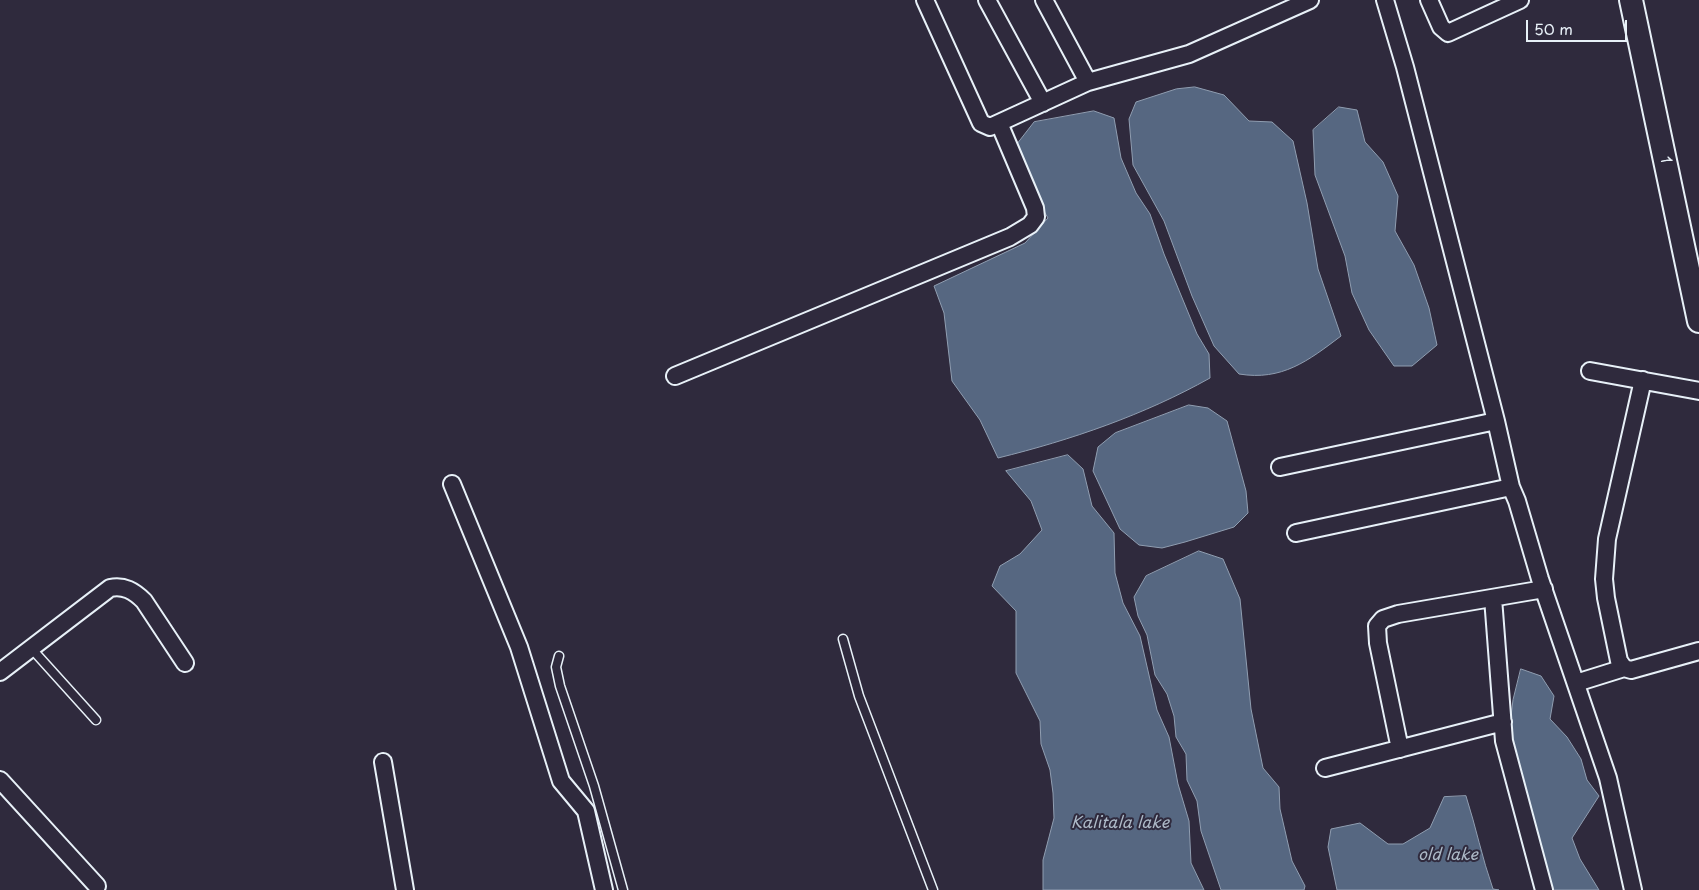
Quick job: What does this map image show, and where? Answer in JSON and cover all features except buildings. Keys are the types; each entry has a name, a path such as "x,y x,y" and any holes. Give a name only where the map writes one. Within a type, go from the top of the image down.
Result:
{"street":[{"path":"925,0 981,123 990,127 1088,82 1188,54 1310,0"},
{"path":"987,0 1043,103"},
{"path":"1044,0 1088,82"},
{"path":"1385,0 1405,67 1496,421 1510,487 1517,500 1544,589 1608,778 1633,890"},
{"path":"1429,0 1441,27 1448,33 1520,0"},
{"name":"1","path":"1631,0 1699,321"},
{"path":"675,376 1010,237 1030,225 1036,217 1035,208 999,124"},
{"path":"1590,371 1699,391"},
{"path":"1624,668 1619,661 1606,598 1607,539 1643,380"},
{"path":"1280,467 1496,421"},
{"path":"452,484 519,647 561,780 586,811 604,890"},
{"path":"1296,533 1510,487"},
{"path":"0,672 110,588 116,587 126,588 136,593 144,601 185,663"},
{"path":"1400,748 1378,643 1377,626 1383,619 1398,614 1544,589"},
{"path":"1493,598 1504,741 1544,890"},
{"path":"1576,683 1624,668 1631,670 1699,651"},
{"path":"1325,768 1503,722"},
{"path":"383,762 405,890"},
{"path":"0,780 97,886"}],"lane":[{"path":"842,639 859,696 933,890"},
{"path":"31,648 96,720"},
{"path":"559,656 556,667 560,686 594,786 623,890"}],"water":[{"path":"1195,87 1224,95 1249,121 1272,122 1293,141 1307,203 1318,269 1341,336 1306,361 1281,372 1268,375 1239,374 1214,346 1192,296 1164,221 1133,165 1129,119 1136,102 1176,89"},
{"path":"1339,107 1357,110 1365,142 1383,162 1398,196 1395,231 1414,265 1429,308 1437,345 1412,366 1394,366 1369,330 1352,293 1345,256 1315,175 1313,130"},
{"path":"1094,111 1114,118 1121,158 1136,193 1150,214 1164,254 1197,334 1209,354 1210,378 1159,404 1107,425 1080,435 998,458 980,420 952,381 944,313 934,286 1025,243 1048,218 1027,183 1013,149 1034,122"},
{"path":"1189,405 1208,408 1227,421 1246,491 1248,513 1234,527 1185,542 1162,548 1139,545 1120,529 1093,471 1098,447 1115,433"},
{"name":"Kalitala lake","path":"1068,455 1083,469 1092,506 1114,533 1115,573 1123,603 1140,636 1157,710 1169,737 1178,784 1189,821 1191,863 1204,890 1043,890 1043,860 1054,818 1050,770 1041,744 1040,721 1016,673 1016,611 992,586 1000,566 1020,554 1042,530 1031,501 1006,471"},
{"path":"1199,551 1223,559 1240,599 1251,709 1263,768 1279,787 1280,809 1292,861 1305,886 1304,890 1221,890 1201,831 1197,801 1187,780 1186,754 1176,737 1174,716 1167,694 1155,675 1147,635 1138,616 1134,597 1146,576"},
{"path":"1521,669 1541,676 1554,696 1550,719 1567,737 1581,759 1587,780 1599,796 1572,838 1580,859 1599,890 1546,890 1508,740 1513,700"},
{"name":"old lake","path":"1466,796 1493,889 1499,890 1337,890 1328,847 1331,829 1360,823 1388,844 1403,844 1430,828 1444,797"}]}
